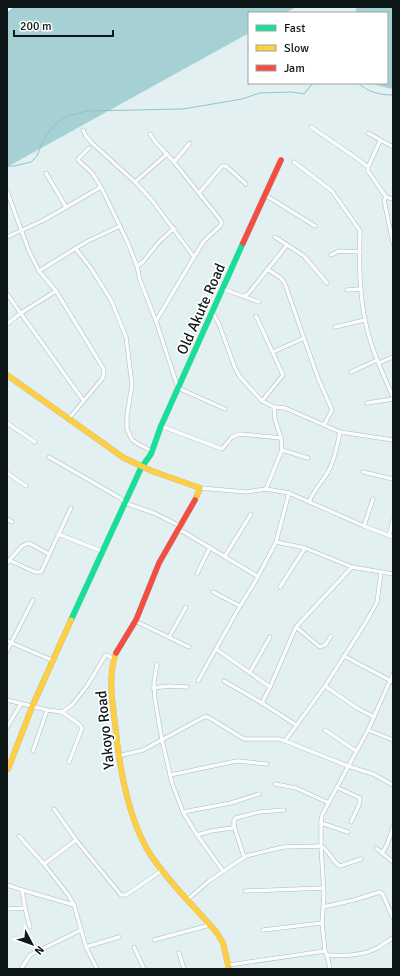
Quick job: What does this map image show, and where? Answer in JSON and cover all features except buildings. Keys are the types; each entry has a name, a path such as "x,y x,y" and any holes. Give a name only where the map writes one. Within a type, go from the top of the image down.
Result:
{"main road":[{"name":"Old Akute Road","path":"8,769 32,707 104,552 124,503 141,468 146,464 152,451 161,426 281,160"},
{"path":"8,377 119,455 141,468 200,488"},
{"name":"Yakoyo Road","path":"200,488 193,505 176,532 159,565 135,621 117,648 113,660 112,679 114,729 118,757 129,807 142,842 161,871 210,925 223,943 229,967"}],"street":[{"path":"7,10 11,7"},
{"path":"311,127 368,167 371,176 386,197 393,199"},
{"path":"83,130 92,143 135,182 151,199 174,228 194,257"},
{"path":"368,133 393,147"},
{"path":"150,134 222,222 220,226 204,241 156,321"},
{"path":"368,167 380,141"},
{"path":"174,162 190,143"},
{"path":"89,148 78,160 92,173 101,187 120,226 137,266 140,280 156,321 178,388 225,409"},
{"path":"135,182 167,154"},
{"path":"294,162 332,191 360,231 361,289 365,320 370,342 393,398 367,403"},
{"path":"199,193 222,166 226,166 246,184"},
{"path":"46,173 66,207"},
{"path":"7,237 21,231 101,187"},
{"path":"7,191 21,231 39,271 56,291 103,368 104,374 102,379 71,416"},
{"path":"265,195 315,226"},
{"path":"386,197 384,200 393,243"},
{"path":"39,271 86,242 120,226"},
{"path":"137,266 143,262 158,243 174,228"},
{"path":"275,237 304,256 327,284"},
{"path":"244,296 248,294 287,245"},
{"path":"76,249 90,267 111,300 126,337 132,385 127,415 128,429 132,440 152,451"},
{"path":"331,255 339,252 360,252"},
{"path":"267,269 281,278 285,284 318,378 332,410 324,425"},
{"path":"223,289 259,302"},
{"path":"347,290 361,289"},
{"path":"7,324 21,313 56,291"},
{"path":"7,294 83,400"},
{"path":"212,314 219,324 235,368 240,377 262,400 274,407 285,408 340,432 393,440"},
{"path":"256,316 283,376 262,400"},
{"path":"335,327 365,320"},
{"path":"273,352 304,338"},
{"path":"351,372 393,357"},
{"path":"266,489 282,450 281,438 275,419 274,407"},
{"path":"7,423 35,442"},
{"path":"161,426 222,450 232,437 240,434 281,438"},
{"path":"309,502 314,491 327,473 332,463 340,432"},
{"path":"282,450 308,458"},
{"path":"49,457 120,498 124,503 154,513 180,526"},
{"path":"363,472 393,479"},
{"path":"7,473 26,486"},
{"path":"200,488 246,492 266,489 289,493 364,526 391,536 393,520"},
{"path":"198,681 255,582 276,542 289,493"},
{"path":"364,526 373,499"},
{"path":"49,554 29,543 22,546 8,561 39,573 42,569 71,508"},
{"path":"225,556 251,514"},
{"path":"7,519 12,522"},
{"path":"176,532 182,531 257,576"},
{"path":"58,534 104,552"},
{"path":"276,542 305,548 352,567 393,574"},
{"path":"197,574 210,547"},
{"path":"280,587 305,548"},
{"path":"262,702 296,627 352,567"},
{"path":"285,741 325,686 366,622 377,602 381,572"},
{"path":"213,592 240,606"},
{"path":"7,651 9,642 34,600"},
{"path":"169,637 186,607"},
{"path":"135,621 188,647"},
{"path":"296,627 320,646 325,645 331,636"},
{"path":"250,672 270,637"},
{"path":"9,642 54,661"},
{"path":"216,649 270,687"},
{"path":"62,712 72,704 87,686 104,656 108,655 113,660"},
{"path":"344,656 392,681"},
{"path":"157,664 153,688 170,775 183,812 197,835 223,871"},
{"path":"330,969 325,951 322,923 324,888 321,846 322,815 338,788 348,766 368,730 392,681 393,674"},
{"path":"224,681 262,702 296,725"},
{"path":"153,688 168,686 187,687"},
{"path":"325,686 357,708 374,717"},
{"path":"7,700 32,707 62,712 80,724 82,728 69,762"},
{"path":"7,727 21,704"},
{"path":"33,751 47,710"},
{"path":"118,757 143,750 204,717 208,717 244,739 279,739 348,766 373,774 393,785"},
{"path":"325,730 356,751"},
{"path":"368,730 393,740"},
{"path":"170,775 238,761 267,764"},
{"path":"275,784 296,788 329,803"},
{"path":"338,788 360,798 359,805 351,822"},
{"path":"183,812 231,803 259,794"},
{"path":"54,809 76,840 121,895 126,895 161,871"},
{"path":"244,857 234,826 234,820 236,818 259,812 284,810"},
{"path":"321,823 348,832"},
{"path":"197,835 232,828 234,826"},
{"path":"382,853 387,845 393,827"},
{"path":"19,836 44,864 69,896 74,905 86,947 96,969"},
{"path":"44,864 76,840"},
{"path":"187,900 209,881 244,857 283,847 321,846 326,848 338,866 361,859"},
{"path":"376,848 393,862"},
{"path":"7,885 74,905"},
{"path":"245,891 324,888"},
{"path":"22,890 30,927"},
{"path":"322,906 354,900 380,892 383,895 393,916"},
{"path":"7,909 25,908"},
{"path":"263,930 322,923"},
{"path":"154,940 210,925"},
{"path":"21,969 30,955 80,930"},
{"path":"86,947 120,937"},
{"path":"327,955 342,956 362,953 376,949 393,938"},
{"path":"134,947 144,969"},
{"path":"229,967 325,951"},
{"path":"180,953 184,969"}],"shaded area":[{"path":"7,7 296,7 287,12 248,12 248,34 7,167"},
{"path":"357,7 393,7 393,89 375,84 388,84 388,12 355,12"}],"waterway":[{"path":"7,166 31,162 37,156 43,140 55,124 68,116 87,111 183,109 242,99 260,93 292,92 304,94 312,84"},
{"path":"359,84 374,92 393,95"}],"traffic: fast":[{"path":"71,620 141,468 151,454 161,426 243,243"}],"traffic: slow":[{"path":"7,375 124,458 152,471 200,488 195,500"},
{"path":"8,769 32,707 71,620"},
{"path":"116,653 112,670 111,688 122,774 125,791 135,824 142,840 157,865 217,933 223,943 229,969"}],"traffic: jam":[{"path":"243,243 281,160"},
{"path":"116,653 136,620 159,563 195,500"}]}
